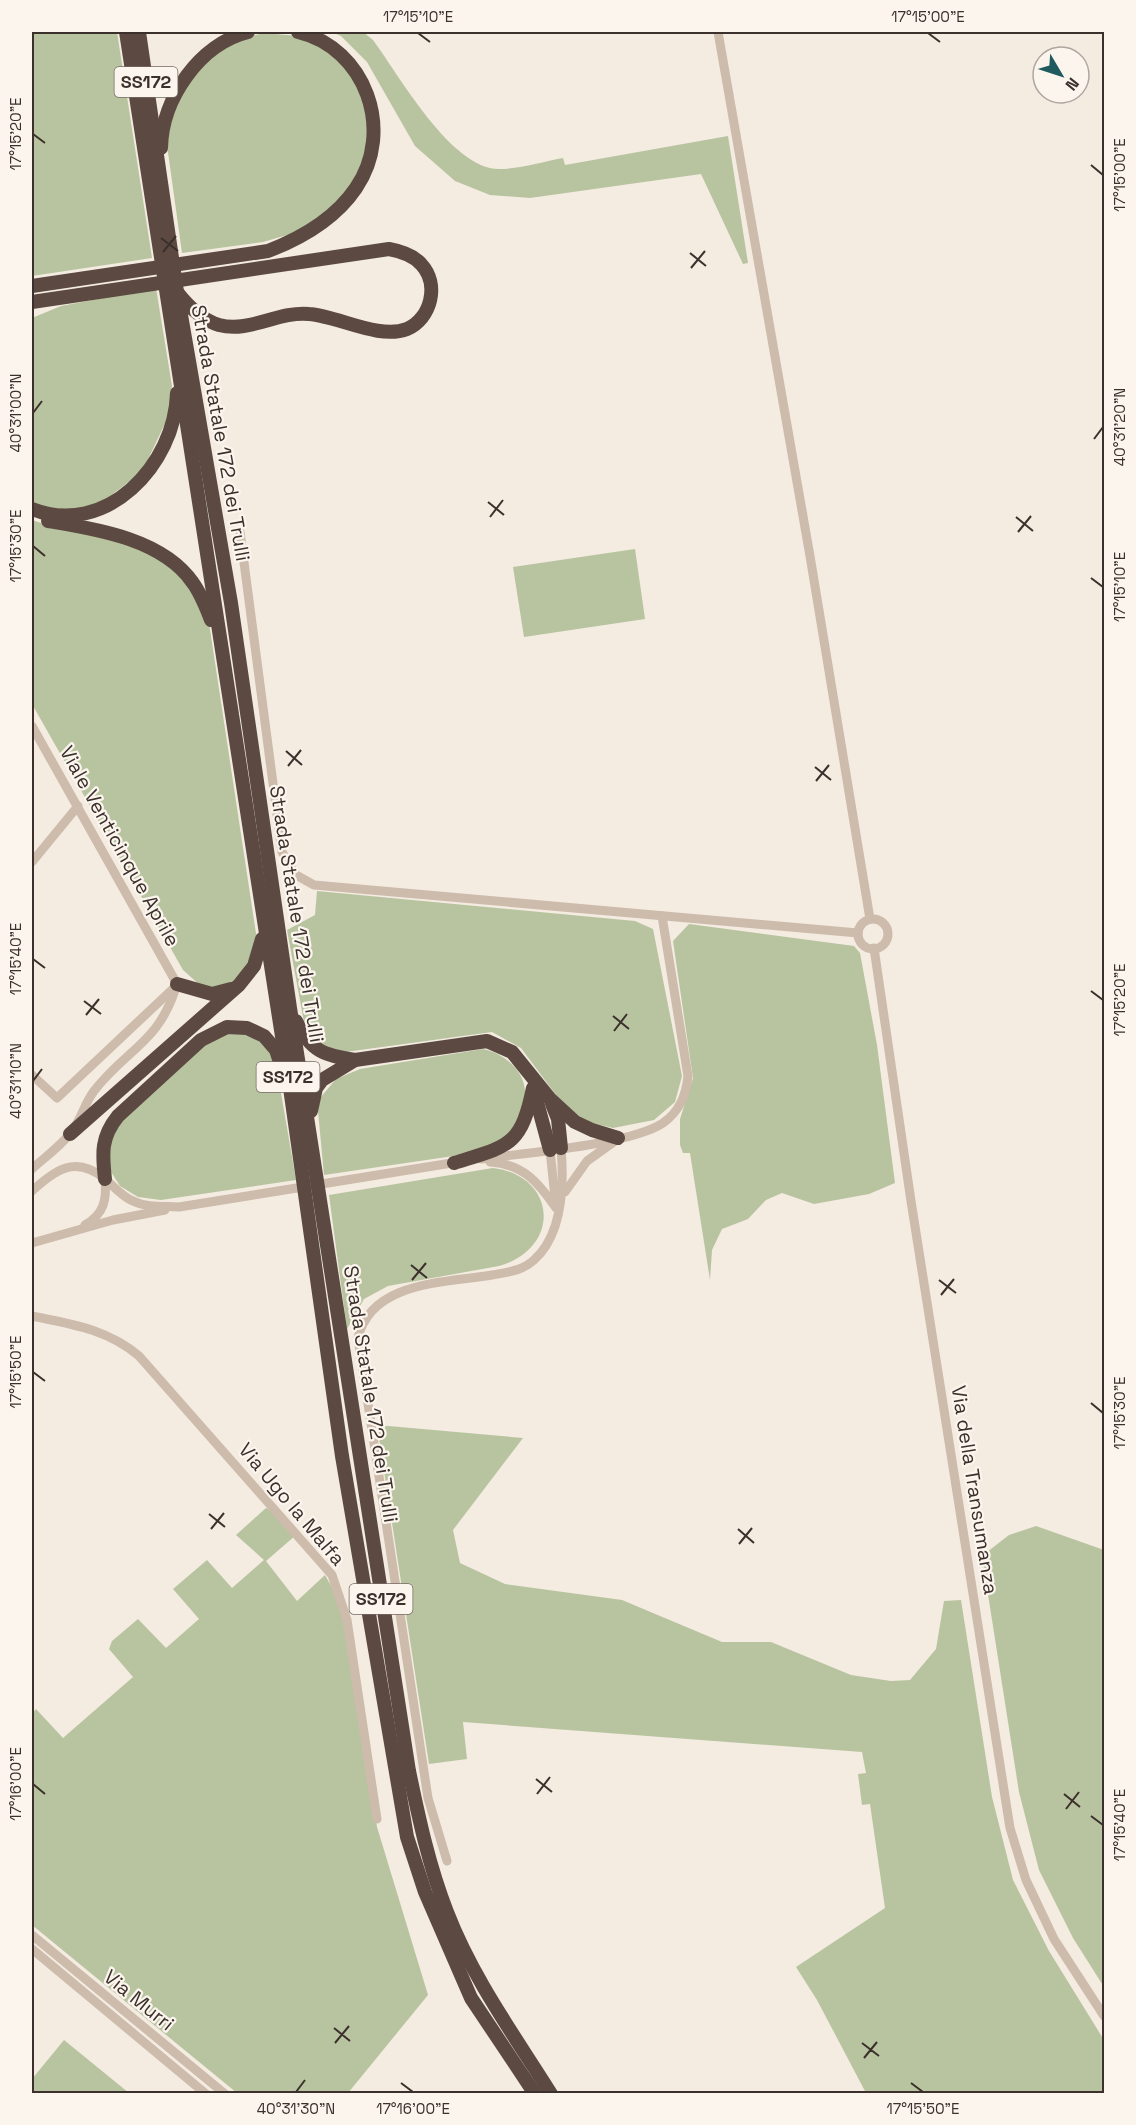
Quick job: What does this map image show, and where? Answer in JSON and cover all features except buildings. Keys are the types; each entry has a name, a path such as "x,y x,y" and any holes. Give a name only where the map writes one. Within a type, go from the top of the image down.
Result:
{"highway":[{"name":"Strada Statale 172 dei Trulli","path":"126,32 290,1088 342,1456 406,1837 425,1892 471,1998 535,2094"},
{"name":"Strada Statale 172 dei Trulli","path":"139,32 177,292 231,603 290,1008 383,1611 423,1840 447,1913 483,1987 551,2094"},
{"path":"162,186 163,130 182,85 208,51 225,40 248,32"},
{"path":"32,285 268,251 304,235 335,213 357,188 366,171 374,137 374,120 365,87 349,62 316,38 298,32"},
{"path":"32,302 389,249 404,252 422,265 430,283 431,302 423,318 408,328 391,333 309,314 288,315 236,328 205,319 177,292"},
{"path":"32,313 96,293"},
{"path":"32,509 50,514 83,513 114,503 139,484 157,458 170,428 177,398 177,361"},
{"path":"32,517 105,531 139,542 168,560 192,581 219,638"},
{"path":"70,1134 239,985 259,956 263,922"},
{"path":"177,984 212,994 222,993 239,985"},
{"path":"290,1008 302,1034 318,1051 355,1060"},
{"path":"105,1179 102,1150 108,1128 140,1095 213,1032 237,1026 264,1036 276,1050 290,1088"},
{"path":"310,1128 316,1088 330,1073 355,1060 487,1041 512,1052 550,1099 575,1122 592,1131 618,1138"},
{"path":"529,1071 556,1149"},
{"path":"454,1163 502,1147 510,1142 527,1117 533,1088"},
{"path":"550,1099 558,1119 556,1149"}],"street":[{"path":"717,32 810,556 870,919"},
{"path":"240,532 282,852 296,875 314,885 858,933"},
{"name":"Viale Venticinque Aprile","path":"32,726 177,984"},
{"path":"32,862 78,807"},
{"path":"32,1243 74,1230 179,1207 556,1149 618,1138 663,1123 683,1101 687,1088 686,1062 662,916"},
{"path":"870,919 882,921 888,931 885,943 874,948 863,944 858,933 862,924 870,919"},
{"name":"Via della Transumanza","path":"874,948 911,1202 1010,1828 1026,1880 1054,1939 1104,2016"},
{"path":"32,1076 57,1098 177,984"},
{"path":"32,1169 70,1134 93,1093 150,1038 165,1018 177,984"},
{"path":"557,1210 577,1172 599,1151 618,1138"},
{"path":"447,1861 428,1798 358,1338 366,1317 391,1295 525,1267 545,1248 564,1180 556,1149"},
{"path":"471,1161 501,1163 520,1168 535,1180 557,1210"},
{"path":"32,1191 53,1172 72,1165 82,1166 105,1179 135,1202 179,1207"},
{"path":"74,1230 99,1214 105,1201 105,1179"},
{"name":"Via Ugo la Malfa","path":"32,1316 99,1331 126,1345 139,1356 332,1575 347,1620 377,1819"},
{"name":"Via Murri","path":"32,1935 225,2094"},
{"name":"Via Murri","path":"32,1949 206,2094"}],"green space":[{"path":"32,32 117,32 152,258 32,276"},
{"path":"332,32 363,32 373,40 428,118 463,154 481,165 507,169 563,158 565,165 728,136 748,263 743,264 701,174 530,198 490,195 455,181 415,146 367,62 341,36"},
{"path":"263,33 299,36 327,49 355,78 371,128 356,183 327,214 294,233 263,242 182,253 167,145 177,104 195,72 209,59 242,39"},
{"path":"156,288 172,386 169,415 142,472 98,505 68,510 32,504 32,318 61,306"},
{"path":"32,520 141,548 161,558 179,571 201,601 209,623 257,940 248,968 231,983 211,988 201,986 183,970 32,704"},
{"path":"635,549 645,619 524,637 513,567"},
{"path":"317,891 635,921 653,929 682,1076 675,1102 654,1120 613,1128 584,1121 556,1095 521,1048 492,1032 338,1053 328,1050 310,1035 304,1022 287,930 315,915"},
{"path":"689,924 854,946 860,953 877,1045 895,1183 869,1194 814,1204 782,1193 766,1200 748,1219 722,1229 712,1250 710,1280 690,1153 683,1153 680,1145 680,1119 693,1078 673,941"},
{"path":"241,1030 267,1045 276,1064 296,1180 161,1200 138,1197 120,1186 108,1167 112,1133 135,1106 218,1034"},
{"path":"483,1049 499,1055 513,1065 525,1087 521,1115 514,1133 481,1152 324,1175 318,1111 320,1098 336,1079 360,1069"},
{"path":"493,1168 514,1174 530,1184 540,1198 544,1213 542,1229 534,1244 519,1257 499,1266 388,1286 364,1299 347,1329 329,1195"},
{"path":"377,1425 523,1438 453,1530 460,1563 505,1584 622,1600 722,1642 771,1642 851,1675 891,1681 910,1680 936,1649 944,1601 961,1600 992,1797 1013,1880 1049,1951 1104,2040 1104,2093 866,2093 817,2000 796,1967 885,1908 870,1804 862,1805 858,1774 866,1773 862,1752 463,1722 467,1759 429,1764"},
{"path":"266,1508 276,1514 296,1535 266,1561 297,1601 325,1575 340,1602 377,1827 428,1995 348,2093 237,2093 32,1925 32,1714 36,1709 63,1738 133,1677 109,1649 112,1641 138,1619 166,1648 199,1619 173,1589 207,1560 232,1588 264,1560 236,1535"},
{"path":"1036,1526 1104,1550 1104,1987 1073,1938 1039,1870 1019,1792 982,1556 1009,1535"},
{"path":"64,2040 129,2093 32,2093 32,2079"}]}
